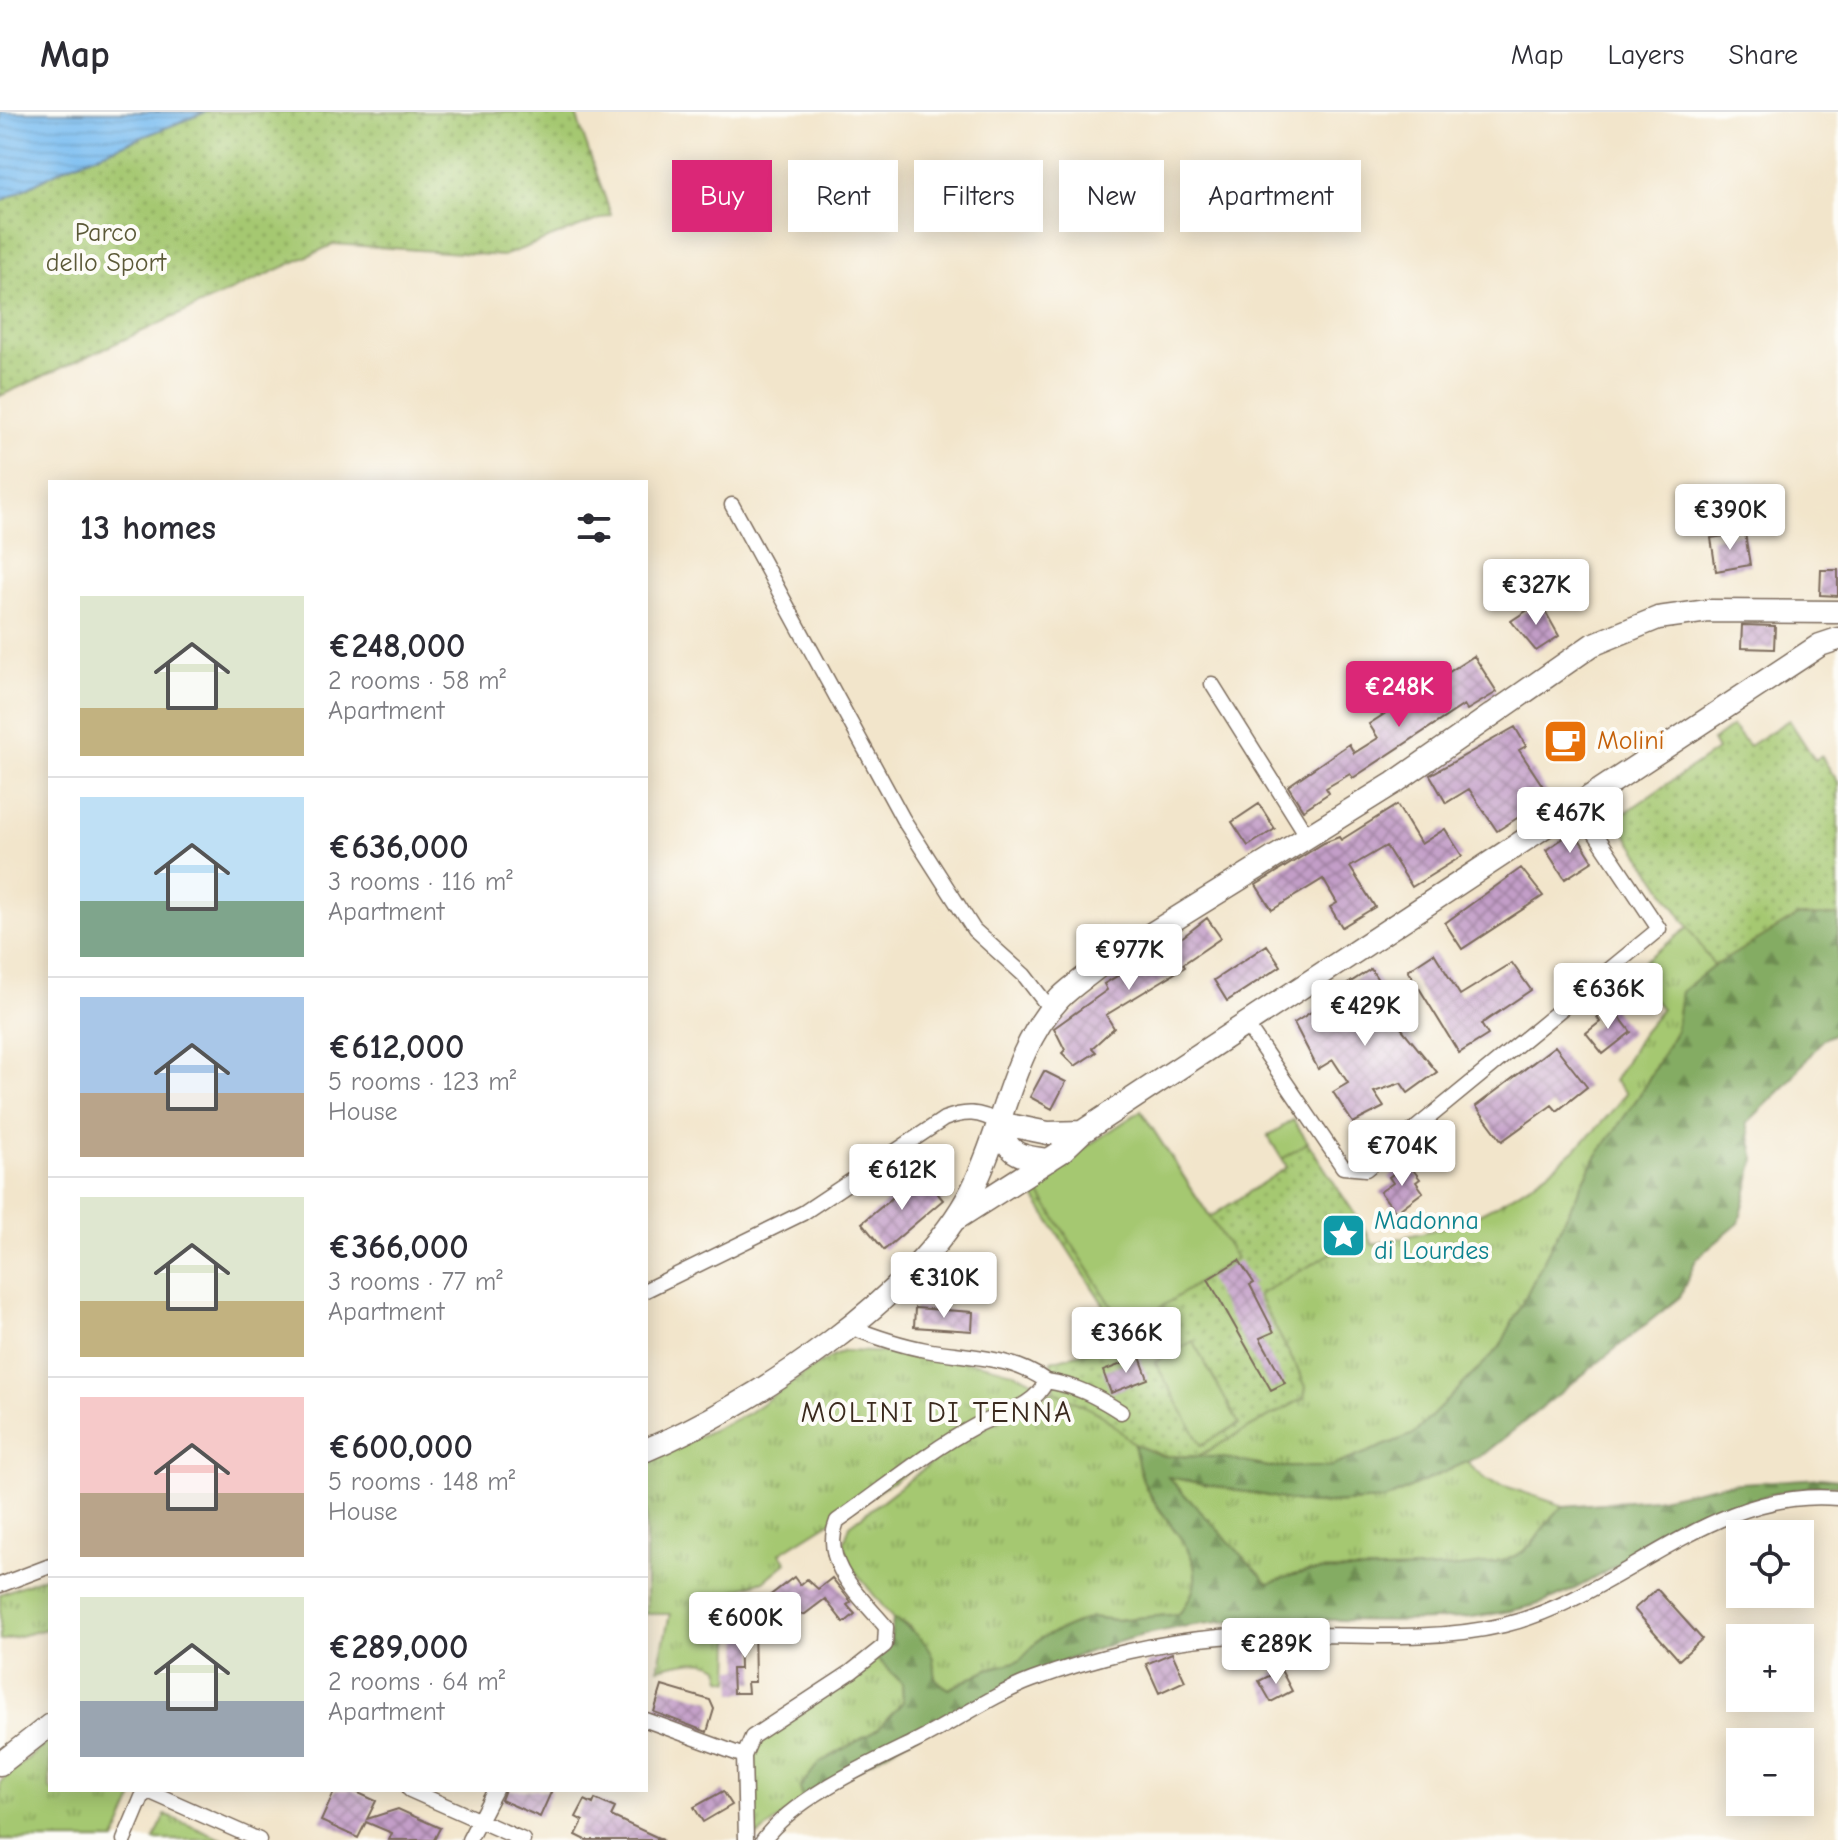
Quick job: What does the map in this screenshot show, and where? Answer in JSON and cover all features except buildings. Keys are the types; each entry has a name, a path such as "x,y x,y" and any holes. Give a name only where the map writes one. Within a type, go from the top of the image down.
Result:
{"main road":[{"path":"648,1449 721,1415 779,1381 903,1277 955,1220 1049,1160 1082,1132 1829,642 1829,612 1708,611 1658,618 1592,645 1394,783 1098,967 1051,1010 1036,1032 1018,1069 984,1163 955,1220"},
{"path":"999,1123 1048,1133 1082,1132"},
{"path":"999,1123 1004,1142 1013,1151 1025,1157 1049,1160"},
{"path":"0,1764 48,1727"}],"street":[{"path":"732,505 903,819 974,930 1024,975 1051,1010"},
{"path":"1212,684 1308,837"},
{"path":"1246,1024 1343,1167 1366,1169 1659,929 1577,806"},
{"path":"648,1289 803,1213 944,1119 962,1112 984,1113 999,1123"},
{"path":"848,1326 923,1350 1010,1364 1035,1372 1046,1381 1091,1393 1121,1412"},
{"path":"746,1840 744,1756 752,1737 851,1672 885,1645 886,1627 836,1561 831,1536 837,1521 973,1427 1029,1402 1041,1392 1046,1381"},
{"path":"763,1840 771,1829 864,1766 1044,1677 1116,1654 1210,1638 1418,1636 1502,1625 1554,1611 1685,1533 1783,1499 1838,1498"},
{"path":"0,1585 48,1567"},
{"path":"648,1721 744,1756"},
{"path":"124,1840 144,1792"},
{"path":"150,1792 259,1840"},
{"path":"415,1792 523,1840"},
{"path":"469,1840 494,1792"}],"green space":[{"name":"Parco dello Sport","path":"206,112 575,112 611,215 503,256 334,244 0,396 0,202 66,167"},
{"path":"1789,720 1815,760 1821,756 1838,782 1838,916 1797,916 1714,966 1616,819 1717,750 1712,741 1732,726 1749,746"},
{"path":"1797,916 1838,916 1838,1032 1823,1039 1788,1083 1747,1123 1755,1159 1739,1223 1696,1259 1680,1297 1484,1454 1384,1500 1309,1504 1168,1477 1268,1583 1310,1571 1451,1568 1502,1560 1526,1549 1564,1506 1655,1499 1725,1484 1821,1478 1838,1480 1838,1485 1782,1492 1729,1508 1679,1531 1570,1591 1532,1606 1489,1615 1446,1619 1230,1621 1135,1637 1085,1653 988,1696 803,1800 800,1788 818,1764 878,1729 903,1702 902,1683 874,1655 890,1642 893,1619 923,1640 931,1652 936,1679 949,1689 988,1669 1019,1661 1041,1638 1091,1617 1115,1620 1179,1614 1191,1596 1194,1564 1146,1487 1134,1444 1163,1456 1219,1457 1269,1467 1330,1467 1414,1434 1500,1347 1596,1157 1639,1096 1676,1031 1681,992 1714,966"},
{"path":"1689,927 1714,966 1681,992 1676,1030 1639,1096 1596,1157 1500,1348 1414,1434 1330,1467 1269,1467 1198,1456 1304,1398 1301,1376 1257,1295 1367,1233 1372,1245 1440,1228 1479,1214 1541,1177 1578,1146 1611,1112 1626,1093 1614,1081 1643,1032 1662,1009 1631,971"},
{"path":"1141,1111 1210,1217 1287,1167 1268,1136 1293,1120 1367,1233 1258,1295 1306,1387 1304,1398 1198,1456 1163,1456 1134,1444 1101,1414 1055,1392 1051,1361 1127,1341 1027,1186"},
{"path":"1141,1111 1236,1258 1127,1329 1032,1182"},
{"path":"1293,1120 1308,1142 1282,1159 1268,1136"},
{"path":"1193,1341 1239,1424 1201,1445 1155,1362"},
{"path":"844,1351 916,1355 973,1362 1020,1375 1037,1384 1035,1392 780,1553 787,1562 764,1581 732,1591 730,1681 722,1679 719,1667 705,1662 658,1668 670,1614 648,1614 648,1460 747,1414 820,1363"},
{"path":"1051,1390 1107,1418 1133,1444 1145,1486 1187,1548 1193,1563 1195,1579 1191,1595 1179,1614 1115,1620 1091,1617 1041,1638 1019,1661 988,1669 949,1689 935,1677 933,1659 909,1626 893,1619 851,1566 844,1543 850,1525 951,1449 986,1427 1028,1407"},
{"path":"1466,1462 1487,1480 1564,1506 1526,1549 1502,1560 1451,1568 1310,1571 1268,1583 1167,1476 1309,1504 1384,1500"},
{"path":"48,1576 48,1629 0,1641 0,1594"},
{"path":"874,1655 902,1683 903,1702 878,1729 818,1764 803,1800 759,1835 751,1833 748,1797 752,1746"},
{"path":"48,1742 48,1792 136,1792 115,1840 0,1840 0,1782"},
{"path":"165,1815 224,1840 154,1840"}],"water":[{"path":"0,112 206,112 66,167 0,202"}],"place":[{"name":"Molini","path":"1566,741"},
{"name":"Madonna di Lourdes","path":"1343,1236"}],"district":[{"name":"MOLINI DI TENNA","path":"937,1412"}]}
